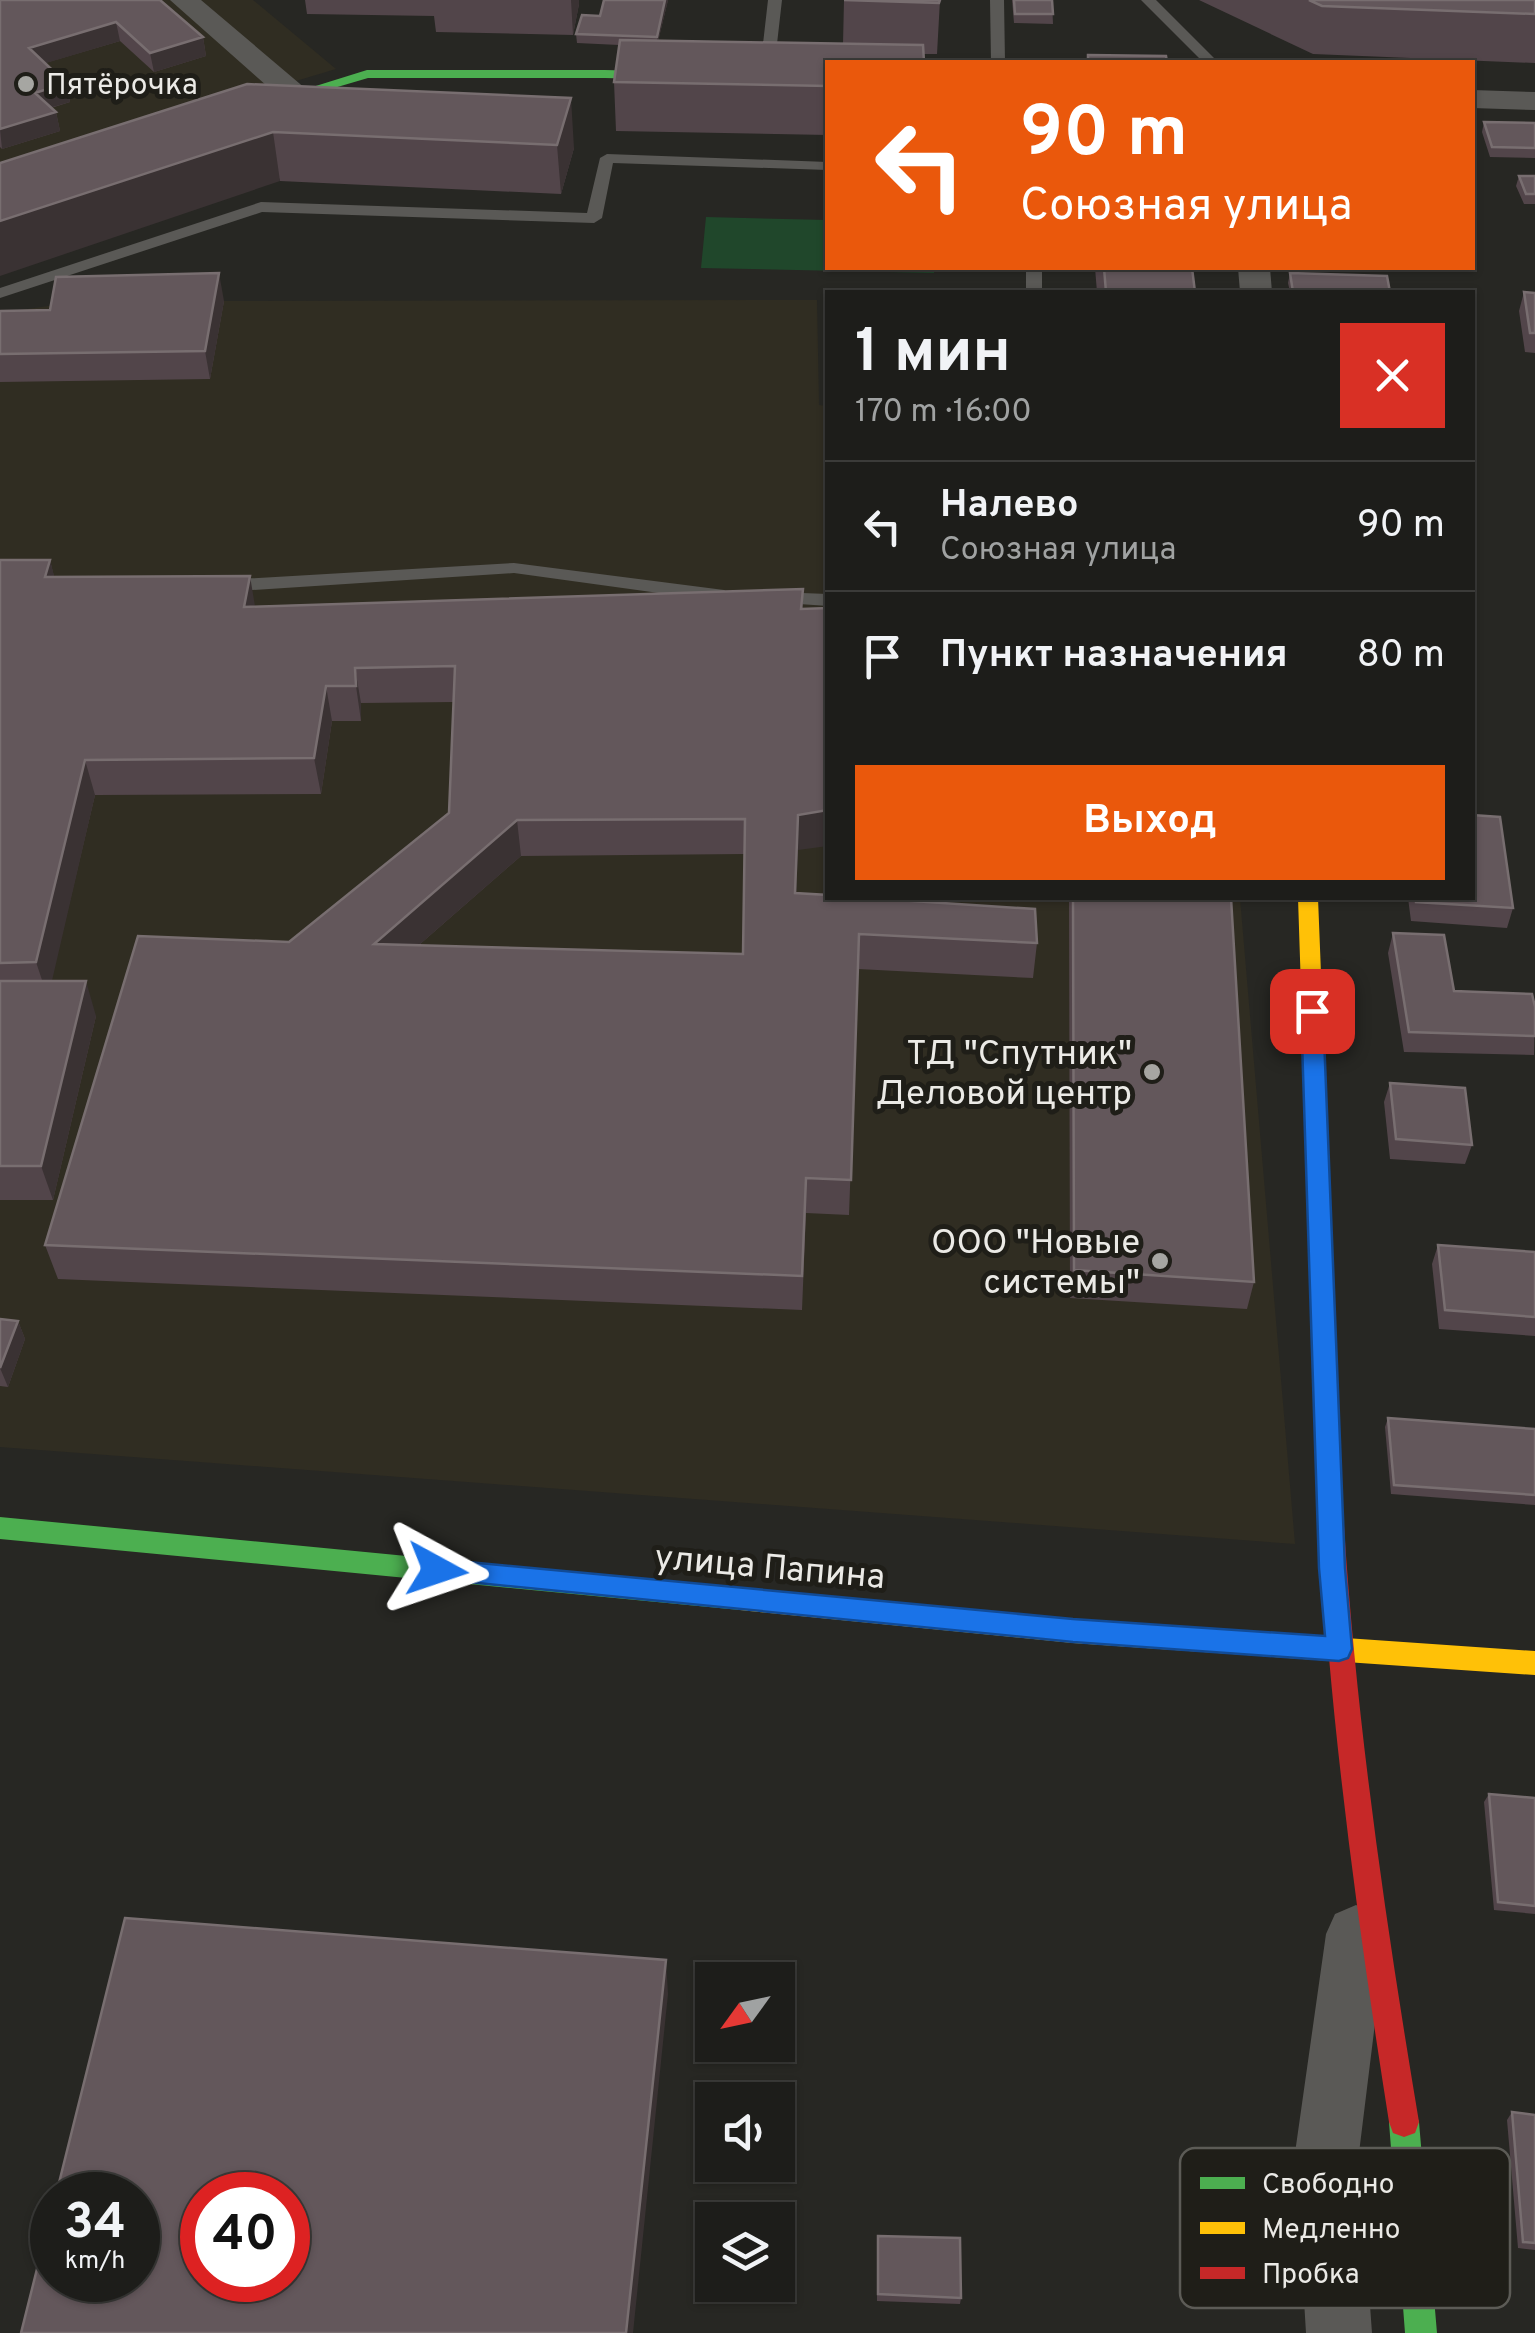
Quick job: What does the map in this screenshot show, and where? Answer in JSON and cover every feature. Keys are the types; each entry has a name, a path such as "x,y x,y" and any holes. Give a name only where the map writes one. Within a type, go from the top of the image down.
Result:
{"street":[{"path":"184,0 295,95"},
{"path":"221,117 367,74 825,80"},
{"path":"1475,99 1535,101"},
{"path":"1308,900 1332,1568 1363,1876 1407,2148"},
{"name":"улица Папина","path":"0,1528 1054,1629 1535,1663"},
{"path":"1328,2148 1363,1876"},
{"path":"1337,2308 1339,2333"},
{"path":"1419,2308 1421,2333"}],"lane":[{"path":"766,78 776,0"},
{"path":"997,0 998,60"},
{"path":"1148,0 1209,60"},
{"path":"0,294 262,206 594,218 607,158 825,166"},
{"path":"199,588 514,568 733,598 825,600"}],"shaded area":[{"path":"0,0 253,0 336,69 0,169"},
{"path":"817,300 819,405 825,406 825,900 1240,900 1295,1544 0,1447 0,313 62,304"}],"green space":[{"path":"706,217 825,220 825,270 934,273 701,268"}],"building":[{"name":"Пятёрочка","path":"0,0 160,0 203,37 150,53 116,22 29,48 66,83 35,93 56,112 0,129"},
{"path":"604,0 665,0 657,37 576,34 582,15 600,16"},
{"path":"844,0 940,0 939,3"},
{"path":"1014,0 1052,0 1053,14 1015,14"},
{"path":"1309,0 1535,0 1535,14 1322,6"},
{"path":"620,40 923,45 924,60 825,60 825,86 614,82"},
{"path":"1088,55 1166,56 1167,60 1088,60"},
{"path":"247,84 571,98 557,145 273,132 0,221 0,163"},
{"path":"1484,122 1535,123 1535,148 1492,147"},
{"path":"1519,176 1535,176 1535,194 1526,194"},
{"path":"1104,270 1192,270 1195,290 1106,290"},
{"path":"219,273 205,351 0,354 0,311 50,310 56,277"},
{"path":"1290,273 1387,276 1390,290 1293,290"},
{"path":"1524,292 1535,293 1535,333 1530,333"},
{"path":"0,560 50,560 45,577 250,576 244,607 803,589 801,609 825,608 825,810 798,815 795,893 825,895 825,900 898,900 1035,909 1037,943 859,934 851,1180 806,1178 802,1276 45,1245 138,936 289,942 449,813 455,666 355,668 356,686 326,686 314,758 85,760 36,962 0,963","holes":["745,819 743,954 374,944 517,820"]},
{"path":"1475,815 1500,817 1513,908 1416,902 1475,900"},
{"name":"ТД \"Спутник\" Деловой центр","path":"1073,900 1231,900 1254,1282 1074,1270"},
{"path":"1393,933 1444,935 1454,991 1532,994 1535,1036 1409,1032"},
{"path":"0,981 86,981 41,1166 0,1166"},
{"path":"1390,1083 1465,1088 1472,1145 1396,1139"},
{"path":"1438,1245 1535,1252 1535,1317 1445,1310"},
{"path":"0,1319 18,1321 0,1368"},
{"path":"1388,1418 1535,1429 1535,1495 1394,1485"},
{"path":"1489,1794 1535,1798 1535,1906 1498,1902"},
{"path":"125,1918 666,1960 626,2333 21,2333 30,2297 30,2302 160,2302 160,2172 62,2172"},
{"path":"1512,2112 1535,2115 1535,2243 1523,2242"},
{"path":"878,2236 960,2238 961,2298 878,2294"}],"traffic: fast":[{"path":"252,108 367,74 605,74 825,80"},
{"path":"0,1528 740,1599"},
{"path":"1404,2122 1406,2148"},
{"path":"1419,2308 1421,2333"}],"traffic: slow":[{"path":"1308,900 1329,1474"},
{"path":"740,1599 1073,1631 1535,1663"}],"traffic: jam":[{"path":"1329,1474 1346,1718 1404,2122"}],"place":[{"name":"Пятёрочка","path":"26,84"},
{"name":"ТД \"Спутник\" Деловой центр","path":"1152,1072"},
{"name":"ООО \"Новые системы\"","path":"1160,1261"}],"route":[{"path":"437,1570 1073,1630 1339,1649 1332,1568 1312,1011"}]}
